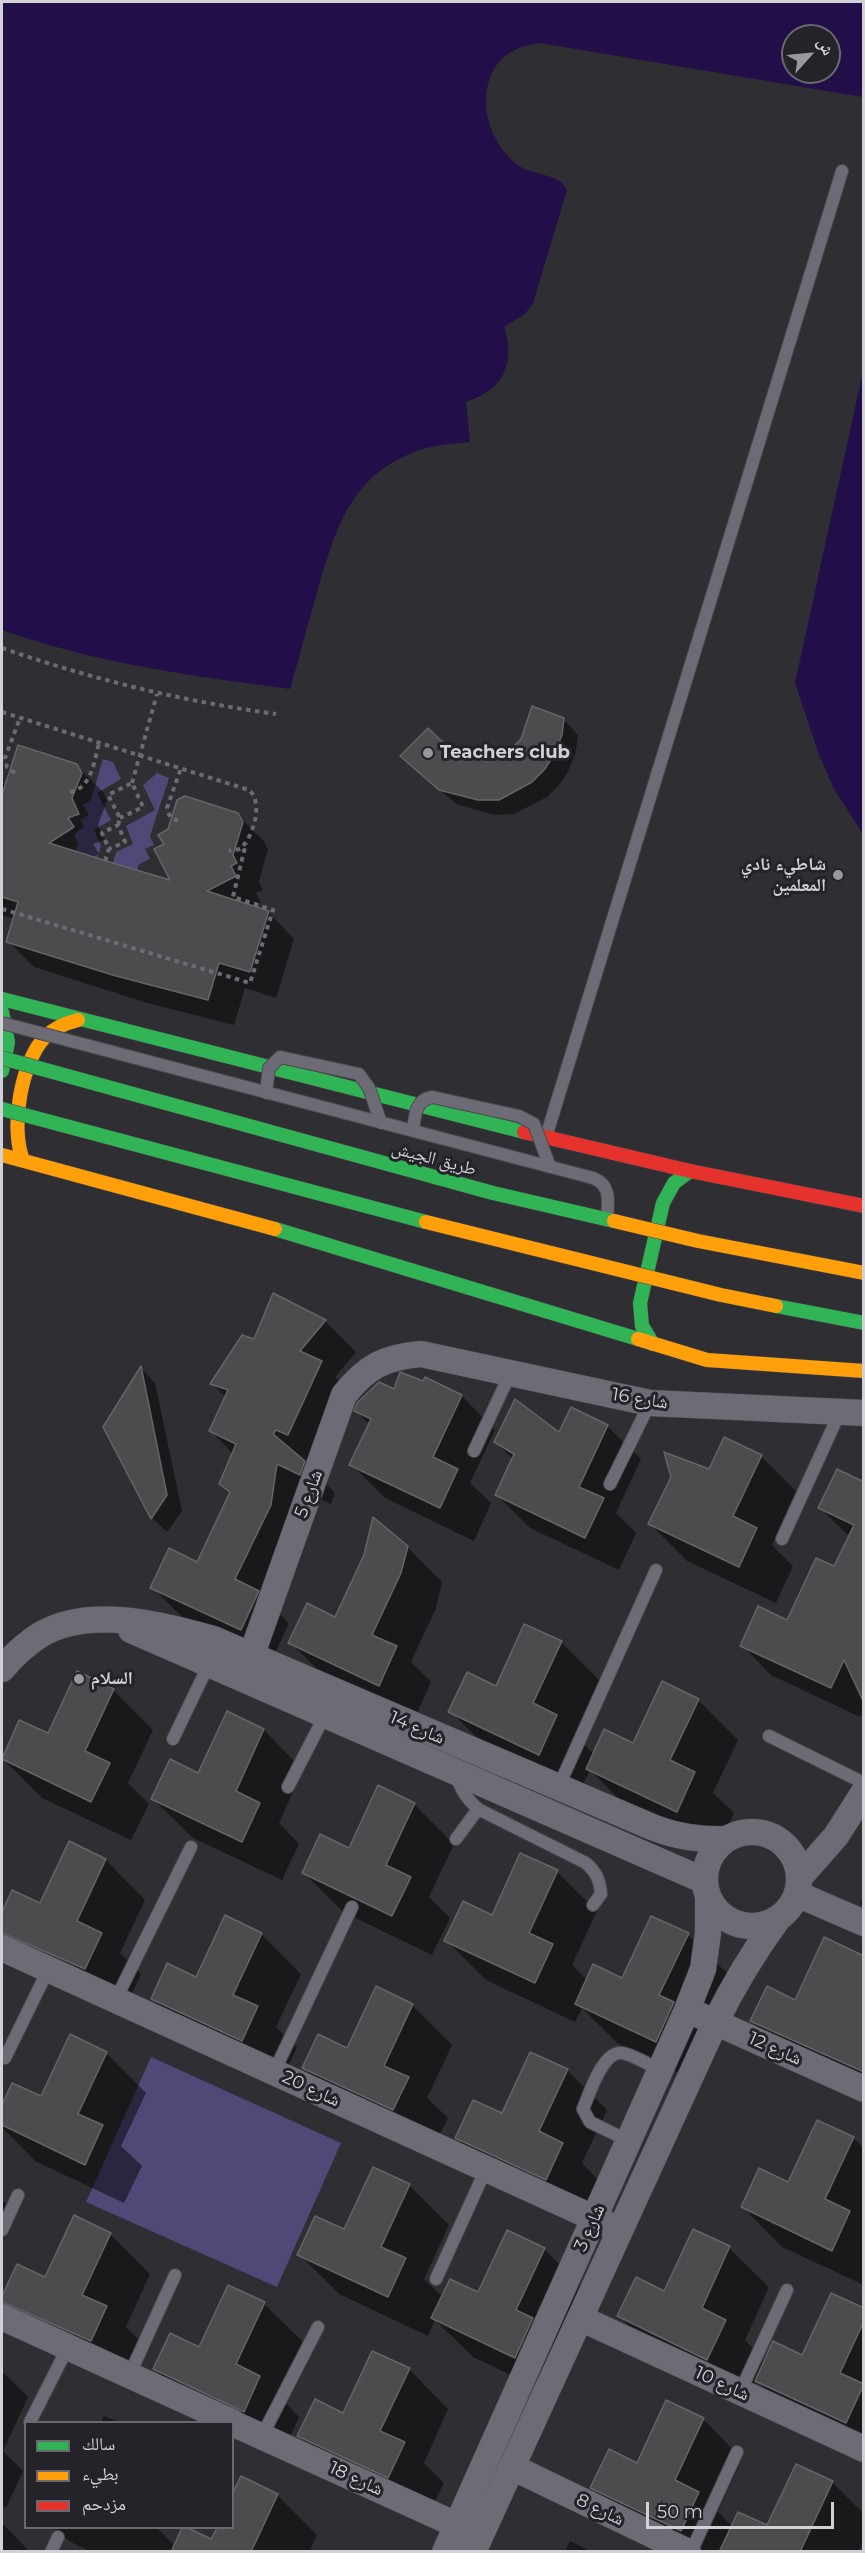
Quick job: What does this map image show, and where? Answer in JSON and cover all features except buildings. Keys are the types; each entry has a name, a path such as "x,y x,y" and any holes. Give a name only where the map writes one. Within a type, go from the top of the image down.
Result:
{"highway":[{"path":"2,999 546,1138 690,1171 864,1206"},
{"path":"2,1012 9,1040 2,1071"},
{"path":"23,1160 18,1146 16,1122 31,1057 50,1033 66,1023 78,1020"},
{"name":"طريق الجيش","path":"2,1058 380,1163 607,1221 864,1273"},
{"path":"2,1109 368,1208 721,1295 864,1323"},
{"path":"2,1155 321,1241 707,1360 864,1371"},
{"path":"653,1344 642,1326 640,1303 663,1203 674,1183 690,1171"}],"street":[{"name":"شارع 16","path":"421,1354 650,1403 852,1413"},
{"name":"شارع 5","path":"247,1668 344,1395 359,1377 377,1364 398,1356 421,1354"},
{"name":"شارع 14","path":"106,1619 209,1665 247,1668 676,1836 701,1840 727,1839"},
{"name":"شارع 14","path":"2,1669 17,1653 42,1634 72,1623 106,1619 161,1625 213,1639 247,1668 325,1715 455,1772 706,1889"},
{"path":"798,1886 796,1862 787,1848 774,1838 742,1833 727,1839 715,1850 707,1864 706,1889 717,1911 723,1916 746,1926 762,1926 777,1920 789,1909 798,1886 836,1836 864,1792"},
{"path":"798,1886 864,1923"},
{"name":"شارع 3","path":"445,2552 687,2010 703,1969 708,1933 706,1889"},
{"name":"شارع 3","path":"477,2544 734,1984 777,1920"},
{"name":"شارع 20","path":"2,1948 620,2230"},
{"name":"شارع 12","path":"687,2010 864,2089"},
{"name":"شارع 18","path":"2,2317 221,2420"},
{"name":"شارع 10","path":"580,2318 863,2449"},
{"name":"شارع 18","path":"234,2425 457,2526 477,2544"},
{"name":"شارع 8","path":"512,2468 657,2545 689,2552"}],"lane":[{"path":"546,1138 842,171"},
{"path":"2,1023 593,1178 603,1183 608,1194 607,1221"},
{"path":"266,1093 269,1068 280,1058 354,1072 363,1078 369,1088 381,1123"},
{"path":"413,1131 417,1107 421,1101 432,1097 519,1116 534,1124 550,1167"},
{"path":"474,1451 510,1374"},
{"path":"610,1484 650,1403"},
{"path":"782,1539 852,1413"},
{"path":"558,1788 656,1570"},
{"path":"173,1739 209,1665"},
{"path":"288,1787 325,1715"},
{"path":"769,1736 864,1784"},
{"path":"455,1772 459,1786 467,1799 478,1809 586,1863 598,1876 600,1885 601,1894 593,1905"},
{"path":"456,1839 478,1809"},
{"path":"116,1999 191,1847"},
{"path":"274,2072 352,1906"},
{"path":"5,2058 49,1968"},
{"path":"629,2141 590,2122 583,2109 604,2063 612,2055 623,2053 660,2070"},
{"path":"436,2279 486,2169"},
{"path":"2,2230 18,2196"},
{"path":"129,2376 175,2275"},
{"path":"740,2392 787,2290"},
{"path":"262,2436 318,2327"},
{"path":"31,2421 68,2347"},
{"path":"689,2552 737,2452"},
{"path":"51,2552 58,2537"}],"path":[{"path":"2,648 77,673 157,694 276,714"},
{"path":"120,818 143,807 132,783 157,694"},
{"path":"2,712 253,793 258,806 232,897 273,910 250,983 2,909"},
{"path":"15,773 7,767 5,758 20,718"},
{"path":"70,792 80,789 87,782 99,742"},
{"path":"178,821 170,817 167,808 181,768"},
{"path":"109,849 126,842 118,825 120,818 108,795 132,783"},
{"path":"105,861 109,849 102,833 118,825"},
{"path":"229,851 240,849 246,843"}],"shaded area":[{"path":"2,2 863,2 863,97 785,84 841,84 841,24 781,24 781,83 540,43 515,50 500,61 490,79 487,92 488,120 493,133 500,146 519,166 559,181 567,190 533,303 525,314 504,327 507,340 507,364 497,383 479,397 466,402 470,442 426,448 390,464 372,478 346,511 329,552 290,689 144,667 37,641 2,630"},
{"path":"863,371 863,834 834,789 819,755 795,683"},
{"path":"103,759 113,762 121,779 97,793 111,820 94,830 101,846 97,858 72,860 78,844 74,834 84,827 80,820 89,815 83,805 91,800"},
{"path":"157,773 169,778 150,836 154,845 145,849 150,859 139,864 135,879 113,863 116,852 133,844 126,826 155,810 143,785"},
{"path":"151,2057 341,2143 277,2287 86,2202"}],"traffic: fast":[{"path":"2,999 524,1132"},
{"path":"2,1012 8,1042 2,1071"},
{"path":"2,1058 493,1193 614,1221"},
{"path":"2,1109 426,1222"},
{"path":"653,1344 642,1326 640,1303 663,1203 674,1183 690,1171"},
{"path":"275,1229 638,1339"},
{"path":"776,1306 864,1323"}],"traffic: slow":[{"path":"23,1160 19,1147 18,1114 24,1078 30,1062 45,1037 60,1026 78,1020"},
{"path":"2,1155 275,1229"},
{"path":"614,1221 698,1241 864,1273"},
{"path":"426,1222 721,1295 776,1306"},
{"path":"638,1339 707,1360 864,1371"}],"traffic: jam":[{"path":"524,1132 690,1171 864,1206"}],"place":[{"name":"Teachers club","path":"428,753"},
{"name":"شاطيء نادي المعلمين","path":"838,875"},
{"name":"السلام","path":"79,1679"}]}
